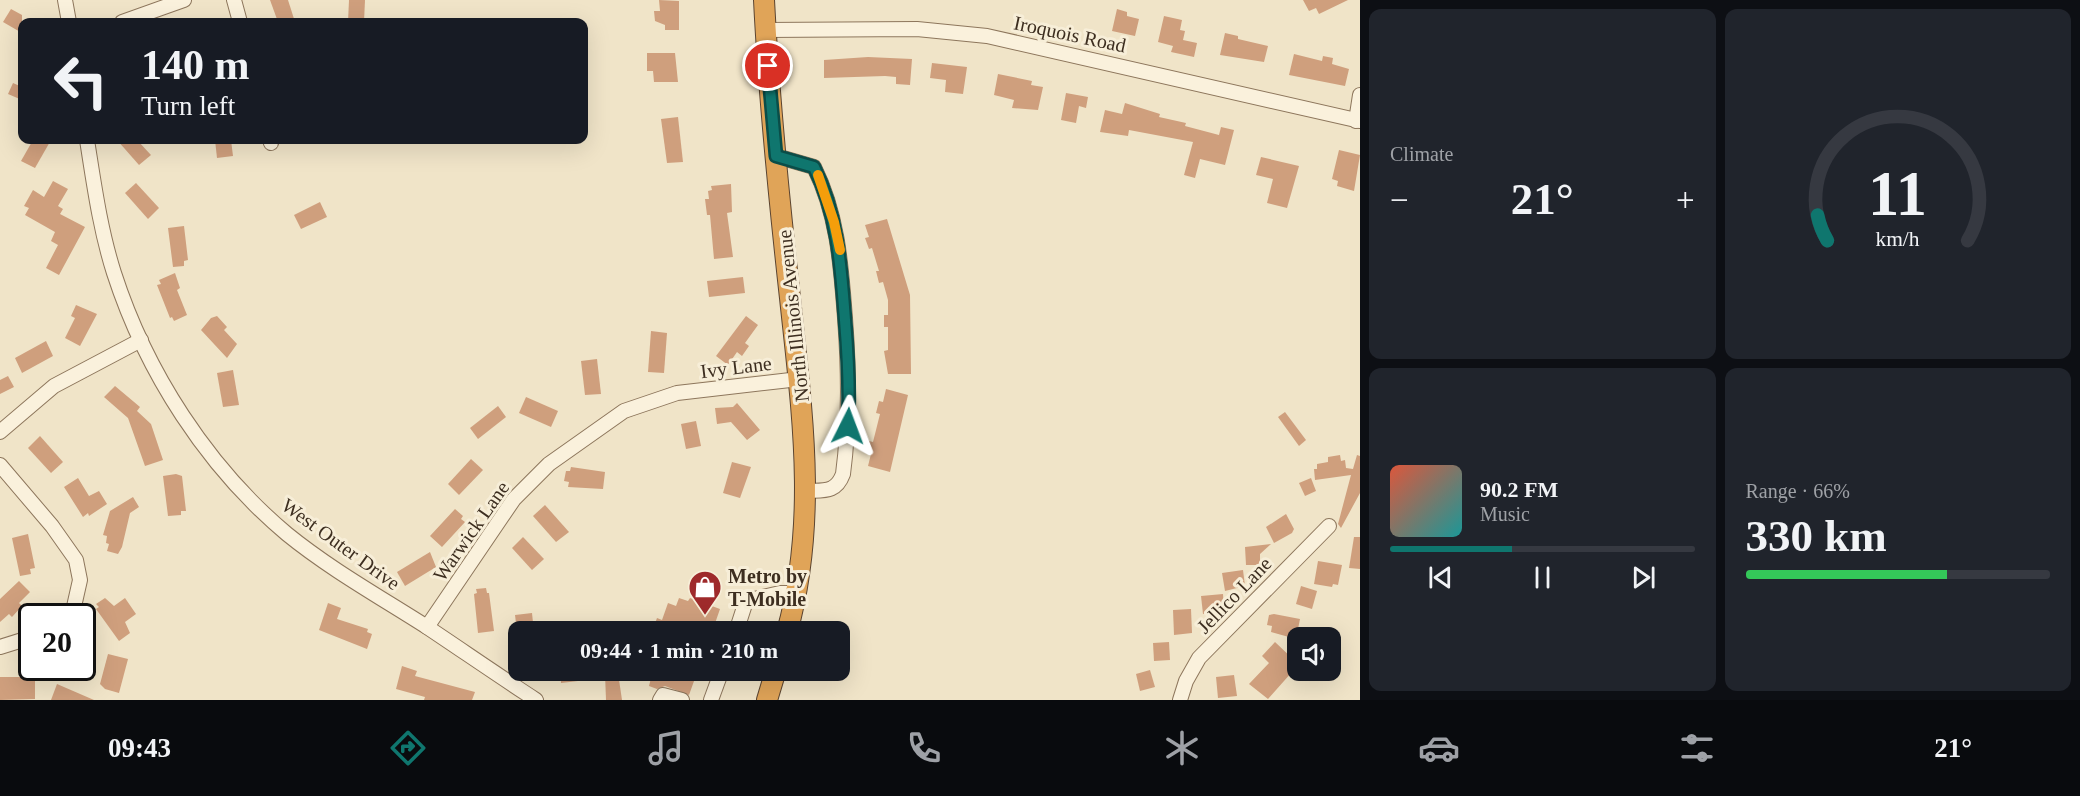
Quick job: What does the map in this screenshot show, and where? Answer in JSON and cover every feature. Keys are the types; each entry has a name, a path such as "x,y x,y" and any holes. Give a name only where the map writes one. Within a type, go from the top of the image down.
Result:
{"highway":[{"name":"North Illinois Avenue","path":"764,0 776,156 799,379 806,491 805,542 798,593 790,621"},
{"path":"767,700 773,681"}],"street":[{"path":"65,0 68,18"},
{"path":"133,18 184,0"},
{"path":"234,0 239,18"},
{"name":"Iroquois Road","path":"765,30 917,29 987,36 1358,121"},
{"path":"1358,121 1360,95"},
{"name":"West Outer Drive","path":"88,144 105,242 115,275 141,340 165,386 200,440 240,489 287,534 536,700"},
{"path":"776,156 814,167 834,222 841,254 850,392 844,464 839,485 832,490 806,491"},
{"path":"0,432 54,386 141,340"},
{"name":"Ivy Lane","path":"677,393 799,379"},
{"name":"Warwick Lane","path":"427,627 514,499 535,477 571,447 624,411 677,393"},
{"path":"0,465 52,526 76,560 80,580 75,603"},
{"name":"Jellico Lane","path":"1180,700 1186,681 1199,658 1329,526"},
{"path":"740,621 746,601 798,593"},
{"path":"0,647 18,641"},
{"path":"711,700 718,681"},
{"path":"660,700 663,695 682,700"}],"building":[{"path":"270,0 288,0 294,18 277,18"},
{"path":"349,0 365,0 364,18 348,18"},
{"path":"659,0 679,1 679,30 665,30 665,25 655,21 654,11 660,11"},
{"path":"1303,0 1348,0 1319,14 1316,8 1309,11"},
{"path":"11,9 22,15 22,18 18,18 18,31 3,22"},
{"path":"1117,9 1127,12 1127,16 1139,19 1135,36 1112,31"},
{"path":"1164,16 1182,20 1180,30 1185,31 1183,40 1197,43 1194,57 1171,52 1173,46 1158,42"},
{"path":"1225,33 1238,36 1238,39 1268,46 1264,62 1220,55"},
{"path":"647,53 675,53 678,82 654,82 653,71 647,71"},
{"path":"1294,54 1322,61 1323,56 1333,58 1332,64 1349,69 1345,86 1289,75"},
{"path":"868,57 912,59 910,85 896,84 896,77 885,76 824,78 824,60"},
{"path":"932,63 967,67 963,94 945,92 946,80 930,78"},
{"path":"998,74 1032,81 1031,85 1043,87 1038,110 1012,108 1014,100 994,95"},
{"path":"13,83 18,85 18,98 8,94"},
{"path":"1066,93 1088,97 1086,108 1079,106 1076,123 1061,120"},
{"path":"1125,103 1160,114 1159,117 1186,123 1185,126 1219,135 1221,127 1234,130 1225,165 1200,159 1195,178 1184,175 1193,142 1129,130 1128,136 1100,132 1105,110 1122,114"},
{"path":"678,117 683,162 667,163 661,119"},
{"path":"31,144 49,144 35,168 21,161"},
{"path":"121,144 141,144 151,155 139,165"},
{"path":"215,144 232,144 233,156 217,158"},
{"path":"1339,150 1360,155 1354,191 1337,186 1338,181 1332,179"},
{"path":"1261,157 1299,166 1287,208 1267,203 1273,179 1256,175"},
{"path":"53,181 68,189 58,206 63,209 60,214 85,227 59,275 46,268 58,245 51,241 55,232 25,215 29,208 24,206 33,190 44,197"},
{"path":"136,183 159,208 148,219 125,193"},
{"path":"731,184 732,212 727,213 733,257 714,259 710,215 707,215 705,199 709,199 708,191 712,190 711,186"},
{"path":"320,202 327,217 301,229 294,215"},
{"path":"887,219 910,295 911,374 888,374 884,351 888,350 888,327 884,327 884,315 888,315 888,300 883,282 879,283 876,271 879,271 872,248 869,249 865,238 869,237 865,225"},
{"path":"184,226 188,260 184,261 184,266 173,267 168,228"},
{"path":"175,273 180,288 177,290 187,315 174,321 172,317 170,318 157,285 161,284 159,280"},
{"path":"743,277 745,293 709,297 707,281"},
{"path":"76,305 97,314 80,346 65,338 75,318 71,316"},
{"path":"217,316 227,327 224,330 237,344 227,358 201,330 211,318"},
{"path":"746,316 758,325 745,343 749,346 742,356 737,352 728,365 716,356"},
{"path":"651,331 667,333 664,373 648,372"},
{"path":"46,341 53,356 22,373 15,358"},
{"path":"597,359 601,394 585,395 581,361"},
{"path":"233,370 239,405 223,407 217,373"},
{"path":"8,376 14,387 0,394 0,380"},
{"path":"115,386 140,407 137,411 151,424 163,460 145,466 128,418 104,397"},
{"path":"886,389 908,395 890,472 868,466 871,454 867,453 869,441 873,442 880,414 876,413 879,401 883,402"},
{"path":"526,397 558,411 551,427 519,413"},
{"path":"737,403 760,430 747,440 731,422 717,424 715,408 733,407"},
{"path":"498,406 506,417 478,439 470,428"},
{"path":"1285,412 1306,440 1299,446 1278,417"},
{"path":"696,421 701,446 686,449 681,424"},
{"path":"40,436 63,462 51,473 28,448"},
{"path":"1340,455 1341,461 1345,460 1346,468 1353,469 1357,455 1360,456 1360,493 1341,528 1338,524 1351,475 1315,480 1314,469 1317,469 1317,464 1328,462 1328,457"},
{"path":"471,459 483,470 459,495 448,484"},
{"path":"732,462 751,467 740,498 723,493"},
{"path":"571,467 605,472 603,489 568,487 569,482 564,481 566,471 570,471"},
{"path":"176,474 182,476 186,511 181,511 181,515 168,516 163,476"},
{"path":"78,478 89,496 99,491 107,504 89,516 88,513 83,517 64,487"},
{"path":"1311,478 1316,491 1305,496 1299,483"},
{"path":"133,497 139,507 130,513 122,547 118,554 107,551 109,544 106,543 107,536 103,535 110,511"},
{"path":"545,505 569,532 556,542 533,516"},
{"path":"455,509 463,516 461,519 465,522 442,547 430,536"},
{"path":"1286,514 1294,529 1292,533 1274,543 1266,527"},
{"path":"28,534 35,568 30,569 31,574 20,576 12,538"},
{"path":"523,537 544,559 532,570 512,548"},
{"path":"1354,537 1360,537 1360,569 1349,568"},
{"path":"1271,544 1260,554 1260,565 1246,565 1245,547"},
{"path":"430,552 436,567 405,586 397,572"},
{"path":"1318,561 1342,565 1338,585 1333,584 1332,587 1314,584"},
{"path":"1243,570 1245,586 1225,591 1222,573"},
{"path":"19,581 30,592 18,603 18,610 12,617 9,614 0,622 0,599"},
{"path":"1301,586 1317,591 1312,609 1296,604"},
{"path":"486,588 489,593 494,631 478,633 474,594 477,593 476,589"},
{"path":"1223,594 1224,612 1203,614 1201,596"},
{"path":"105,598 114,606 125,598 136,614 125,622 130,633 119,641 96,609 99,607 96,604"},
{"path":"679,598 688,601 690,598 720,609 716,621 656,621 657,618 662,620 668,603 676,606"},
{"path":"328,603 341,608 337,619 368,629 367,632 372,634 367,649 319,630"},
{"path":"1191,609 1192,633 1174,635 1173,610"},
{"path":"532,613 533,621 516,621 515,615"},
{"path":"1269,615 1300,619 1298,627 1287,627 1287,636 1271,632 1272,626 1267,625"},
{"path":"1169,642 1170,660 1154,661 1153,643"},
{"path":"1275,642 1287,653 1287,678 1268,699 1249,684 1269,663 1262,656"},
{"path":"108,654 128,659 119,693 105,689 100,684"},
{"path":"402,666 417,671 415,676 475,692 472,700 424,700 425,697 396,689"},
{"path":"1150,670 1155,687 1140,691 1136,674"},
{"path":"1234,675 1237,696 1218,698 1216,677"},
{"path":"0,677 18,677 18,681 35,681 35,699 0,700"},
{"path":"605,681 619,681 622,700 606,700"},
{"path":"650,681 694,681 689,695 665,686 657,689 649,686"},
{"path":"57,684 94,700 51,700"}],"slow traffic":[{"path":"818,175 834,222 840,250"}],"place":[{"name":"Metro by T-Mobile","path":"705,616"}],"route":[{"path":"768,66 776,156 814,167 822,183 834,222 841,254 849,369 848,426"}]}
